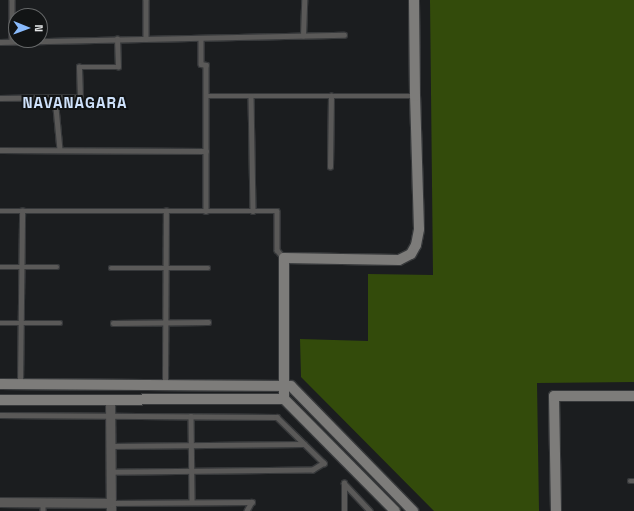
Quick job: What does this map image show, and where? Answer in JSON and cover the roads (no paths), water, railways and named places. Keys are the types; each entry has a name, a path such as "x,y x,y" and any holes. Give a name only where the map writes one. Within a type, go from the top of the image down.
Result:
{"street":[{"path":"395,511 284,399 284,258 399,260 411,254 416,245 419,229 414,0"},
{"path":"0,384 291,386 413,511"},
{"path":"556,511 554,396 634,396"},
{"path":"0,400 284,399"},
{"path":"0,502 43,507 110,507 110,400"}],"lane":[{"path":"146,0 146,39"},
{"path":"303,36 304,0"},
{"path":"48,40 344,35"},
{"path":"201,38 201,64 206,66 206,211"},
{"path":"0,98 80,97 79,68 118,67 117,39"},
{"path":"206,96 415,96"},
{"path":"251,96 253,211"},
{"path":"330,167 331,96"},
{"path":"55,98 60,150"},
{"path":"0,150 206,151"},
{"path":"0,210 277,211 277,250 284,258"},
{"path":"20,384 22,211"},
{"path":"165,385 166,211"},
{"path":"0,267 57,267"},
{"path":"111,268 208,268"},
{"path":"113,323 208,322"},
{"path":"0,323 60,323"},
{"path":"0,414 277,417 324,463 313,470 110,472"},
{"path":"191,416 192,502"},
{"path":"110,446 304,444"},
{"path":"344,511 344,484 370,511"},
{"path":"110,507 192,502 252,502 247,511"}],"district":[{"name":"NAVANAGARA","path":"75,103"}]}
